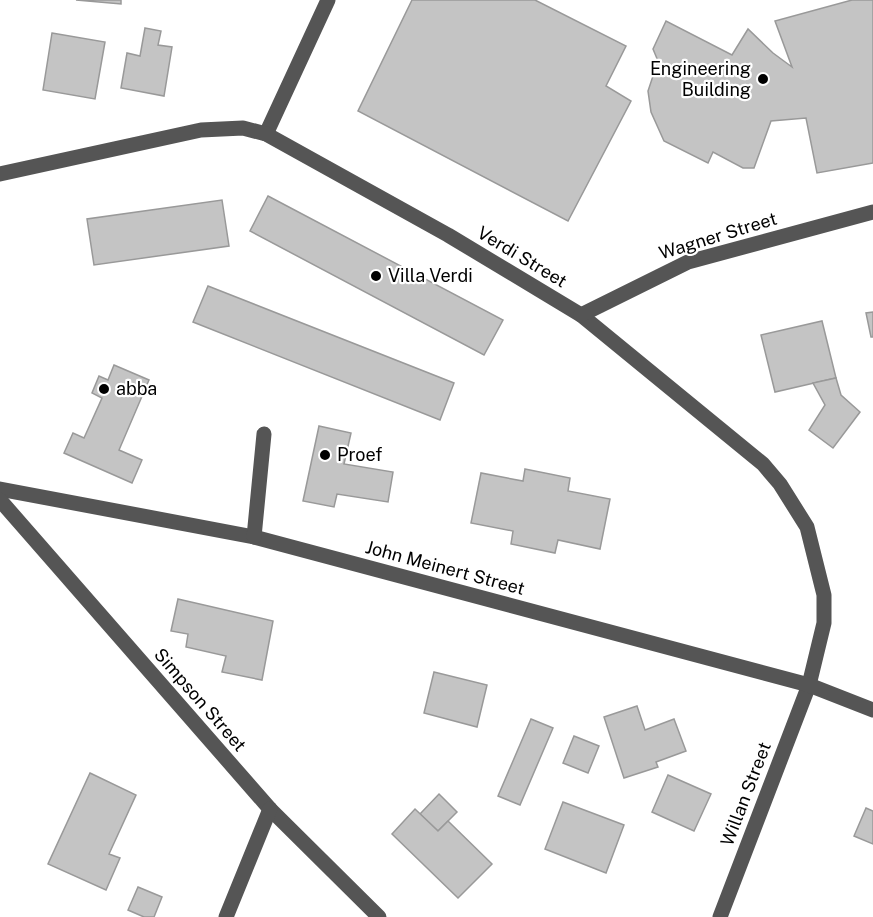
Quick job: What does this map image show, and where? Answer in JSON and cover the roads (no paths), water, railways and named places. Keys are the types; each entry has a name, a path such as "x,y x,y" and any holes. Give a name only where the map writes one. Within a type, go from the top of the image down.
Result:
{"street":[{"path":"266,134 328,0"},
{"name":"Verdi Street","path":"0,174 201,130 243,128 266,134 448,235 581,315 763,464 780,484 807,527 824,595 824,623 809,685"},
{"name":"Wagner Street","path":"581,315 688,262 873,212"},
{"path":"254,537 264,434"},
{"name":"John Meinert Street","path":"0,489 254,537 809,685 873,710"},
{"name":"Simpson Street","path":"0,500 270,809 379,917"},
{"name":"Willan Street","path":"720,917 809,685"},
{"path":"226,917 270,809"}],"place":[{"name":"Engineering Building","path":"763,79"},
{"name":"Villa Verdi","path":"376,276"},
{"name":"abba","path":"104,389"},
{"name":"Proef","path":"325,455"}]}
